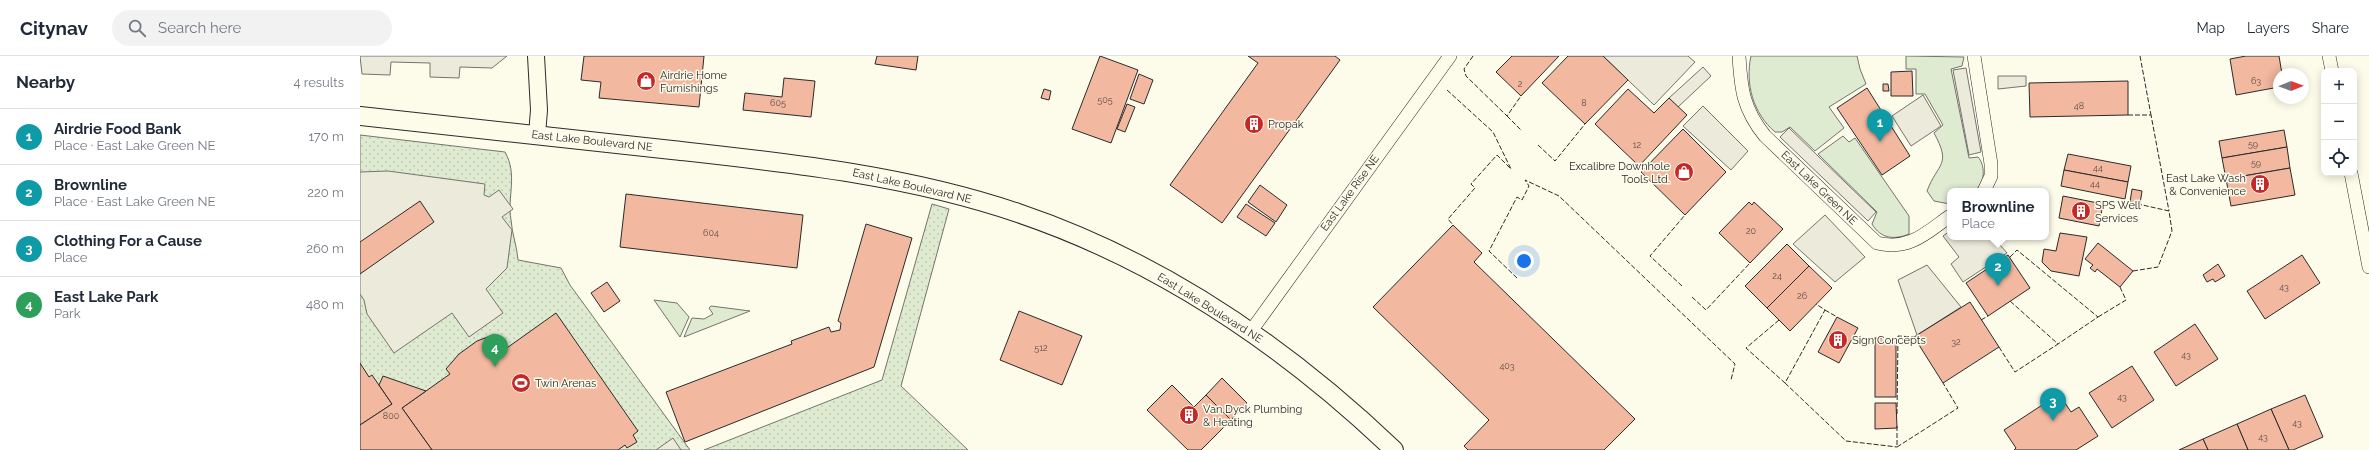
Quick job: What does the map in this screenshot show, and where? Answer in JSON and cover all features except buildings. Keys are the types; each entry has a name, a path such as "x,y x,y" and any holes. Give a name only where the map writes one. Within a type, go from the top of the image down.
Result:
{"main road":[{"name":"East Lake Boulevard NE","path":"360,116 814,166 877,176 947,192 1017,212 1098,245 1163,277 1251,331 1342,402 1394,450"}],"street":[{"path":"536,56 539,110 537,135"},
{"name":"East Lake Rise NE","path":"1251,331 1450,56"},
{"name":"East Lake Green NE","path":"1739,56 1742,95 1754,123 1770,141 1877,243 1888,246 1909,244 1947,218"},
{"path":"1974,56 1991,164 1990,176 1985,188"},
{"path":"2329,56 2331,68"},
{"path":"2352,176 2369,267"}],"green space":[{"path":"1751,56 1857,56 1866,84 1829,107 1844,128 1815,151 1790,127 1782,132 1775,132 1761,116 1752,97 1750,87 1749,67"},
{"path":"1906,56 1964,57 1962,66 1951,69 1969,158 1978,157 1980,160 1983,169 1983,179 1978,188 1947,188 1947,203 1934,201 1927,191 1943,158 1934,133 1943,125 1925,94 1916,94 1916,69 1906,69"},
{"path":"360,135 505,152 509,161 512,177 510,211 518,260 561,268 570,285 690,450 360,450"},
{"path":"1843,136 1849,142 1855,138 1909,216 1909,234 1898,237 1888,237 1879,233 1872,224 1877,212 1818,154"},
{"path":"932,204 949,209 901,386 968,450 704,450 882,380"},
{"path":"654,300 677,303 689,317 680,337"},
{"path":"711,306 750,311 684,337 692,318 704,319 713,314 709,308"}],"shaded area":[{"path":"360,56 507,56 492,68 460,67 459,78 430,77 430,63 391,62 390,75 362,74"},
{"path":"1603,56 1688,56 1695,62 1654,105"},
{"path":"1703,67 1711,76 1678,107 1669,98"},
{"path":"1966,68 1981,152 1969,155 1953,70"},
{"path":"1998,76 2026,76 2026,86 1998,89"},
{"path":"1923,95 1941,126 1911,146 1892,116"},
{"path":"1703,106 1748,151 1731,170 1683,126"},
{"path":"1789,128 1876,212 1868,221 1780,137"},
{"path":"388,171 485,184 484,195 489,197 499,190 513,209 502,217 512,230 507,268 486,289 503,313 469,337 452,313 394,353 367,314 364,300 360,294 360,172"},
{"path":"1825,215 1865,257 1835,282 1793,244"},
{"path":"1947,233 1947,240 1996,240 2007,253 1963,282 1951,264 1959,257 1943,236"},
{"path":"1927,265 1961,307 1917,335 1898,280"},
{"path":"673,438 681,450 656,450"}],"fence":[{"path":"1473,56 1464,69 1466,76 1507,116 1521,96"},
{"path":"2140,56 2151,115"},
{"path":"1447,90 1493,132 1511,169 1497,155 1471,184 1475,188 1448,219 1453,225"},
{"path":"2128,115 2151,115 2169,211"},
{"path":"1507,116 1522,131"},
{"path":"1538,145 1555,161 1585,124"},
{"path":"1517,278 1489,251 1517,197 1522,200 1529,186 1525,180 1559,196 1735,364 1731,380"},
{"path":"2133,271 2158,267 2172,231 2169,211 2138,204"},
{"path":"1682,286 1650,256 1685,215"},
{"path":"2010,257 2017,250 2098,317 2058,344"},
{"path":"1692,297 1706,310 1750,263"},
{"path":"2098,317 2126,300 2120,287"},
{"path":"1999,347 2015,372 2058,344 2010,301"},
{"path":"1779,320 1746,348 1785,383 1825,310 1816,304"},
{"path":"1825,310 1837,317"},
{"path":"1981,320 1988,316"},
{"path":"1897,414 1898,336 1914,337"},
{"path":"1785,383 1846,441 1897,447"},
{"path":"1897,426 1897,447 1958,408 1943,383"}],"place":[{"name":"Airdrie Home Furnishings","path":"646,81"},
{"name":"Propak","path":"1254,124"},
{"name":"Airdrie Food Bank","path":"1880,142"},
{"name":"Excalibre Downhole Tools Ltd.","path":"1684,172"},
{"name":"East Lake Wash & Convenience","path":"2260,184"},
{"name":"SPS Well Services","path":"2081,211"},
{"name":"Brownline","path":"1998,286"},
{"name":"Sign Concepts","path":"1838,340"},
{"name":"East Lake Park","path":"495,367"},
{"name":"Twin Arenas","path":"521,383"},
{"name":"Van Dyck Plumbing & Heating","path":"1189,415"},
{"name":"Clothing For a Cause","path":"2053,421"}]}
